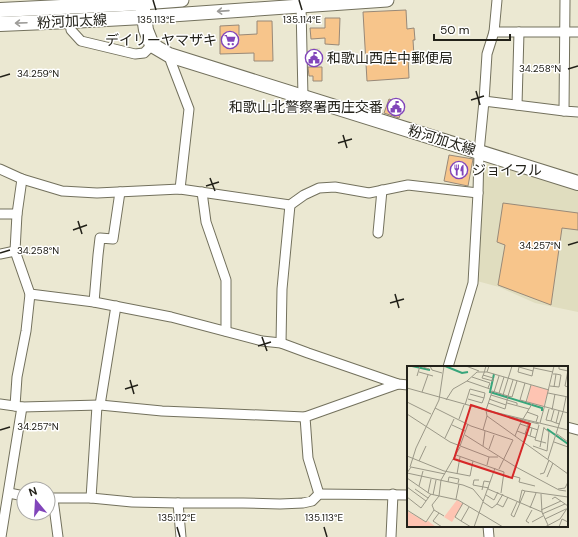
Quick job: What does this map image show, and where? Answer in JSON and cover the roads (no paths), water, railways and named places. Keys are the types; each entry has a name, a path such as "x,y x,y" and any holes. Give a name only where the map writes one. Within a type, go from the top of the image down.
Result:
{"main road":[{"name":"粉河加太線","path":"0,10 142,6"},
{"name":"粉河加太線","path":"0,24 70,22 142,6"},
{"path":"142,6 146,30 152,45"},
{"name":"粉河加太線","path":"152,45 169,55 578,183"}],"street":[{"path":"142,6 182,0"},
{"path":"142,6 301,6 387,0"},
{"path":"448,366 472,282 478,194 479,152 487,54 494,32 497,0"},
{"path":"564,110 565,0"},
{"path":"301,6 303,97"},
{"path":"70,22 72,30 81,42 135,54 144,53 152,45"},
{"path":"494,32 578,32"},
{"path":"517,105 518,32"},
{"path":"169,55 189,109 180,189"},
{"path":"484,101 578,112"},
{"path":"0,169 22,179 62,191 97,193 180,189 290,205 304,195 319,188 336,187 369,192 408,185 478,194"},
{"path":"1,537 9,493 19,406 16,377 26,332 30,294 15,251 17,214 22,179"},
{"path":"378,232 382,190"},
{"path":"94,302 100,238 113,239 120,192"},
{"path":"202,192 206,222 226,280 226,331"},
{"path":"281,342 282,289 290,205"},
{"path":"0,214 17,214"},
{"path":"0,254 15,251"},
{"path":"30,294 94,302 171,316 262,341 281,342 308,353 398,384 407,385"},
{"path":"91,498 98,406 116,306"},
{"path":"0,404 19,406 98,406 162,411 305,417 398,384"},
{"path":"305,417 308,458 319,494"},
{"path":"568,427 578,430"},
{"path":"9,493 16,494"},
{"path":"56,498 91,498 132,502 280,504 312,501 319,494 407,495"},
{"path":"391,537 393,494"},
{"path":"178,503 181,537"},
{"path":"55,521 58,537"},
{"path":"488,527 489,537"}],"place":[{"name":"デイリーヤマザキ","path":"230,40"},
{"name":"和歌山西庄中郵便局","path":"314,58"},
{"name":"和歌山北警察署西庄交番","path":"396,107"},
{"name":"ジョイフル","path":"459,170"}]}
